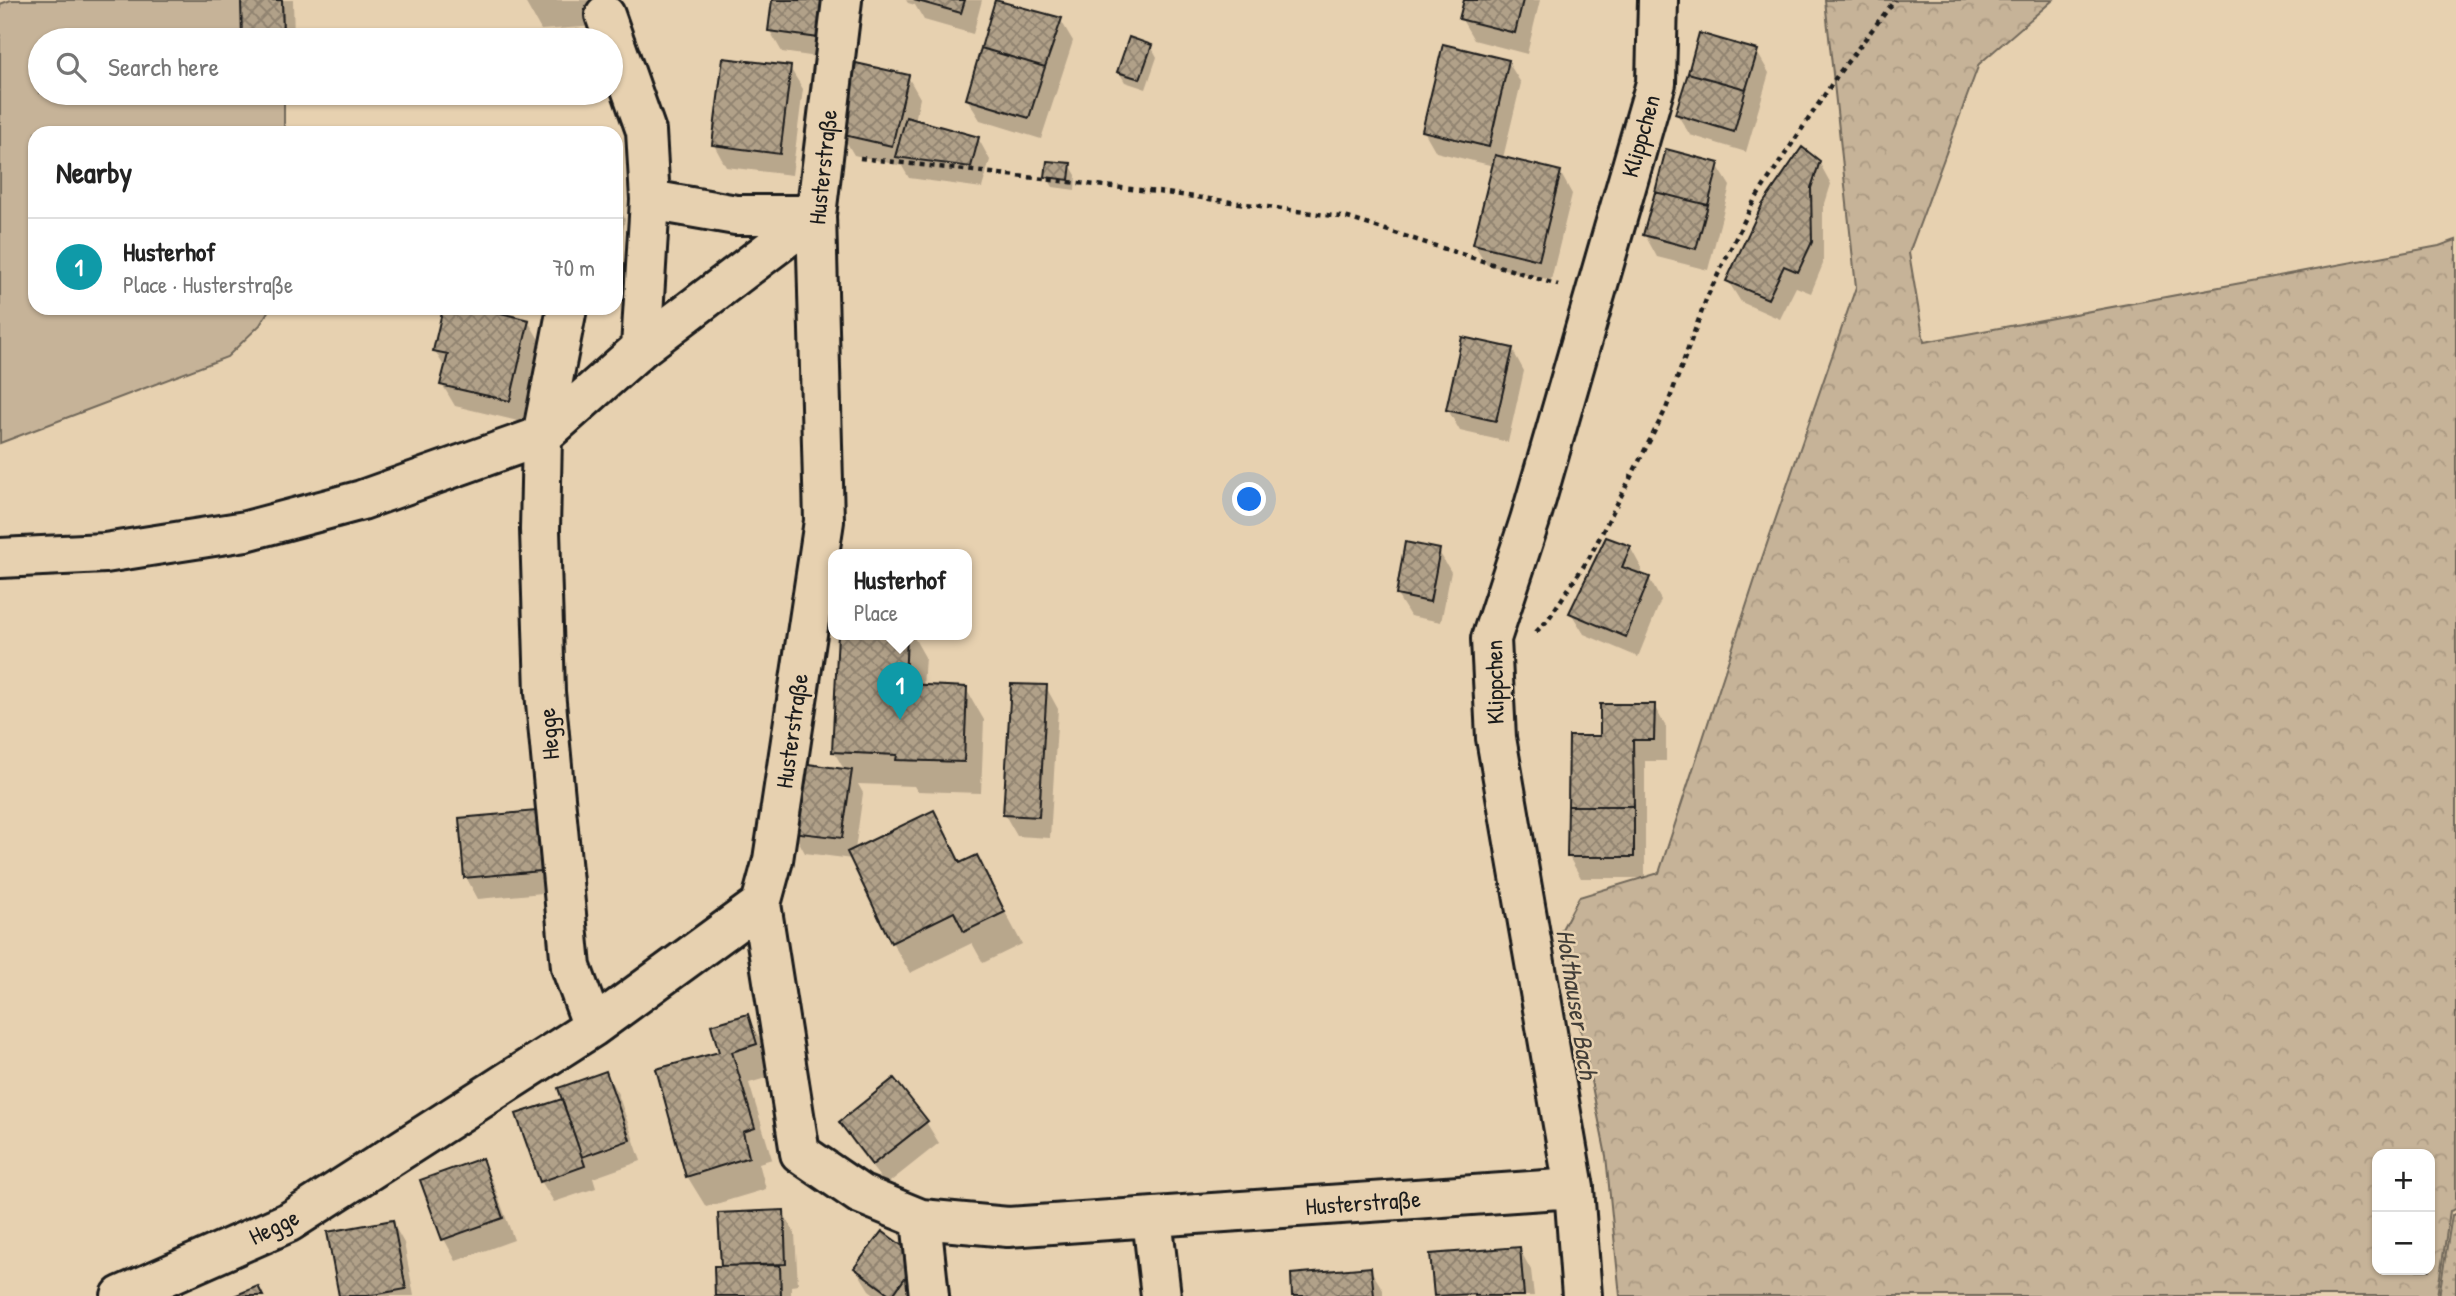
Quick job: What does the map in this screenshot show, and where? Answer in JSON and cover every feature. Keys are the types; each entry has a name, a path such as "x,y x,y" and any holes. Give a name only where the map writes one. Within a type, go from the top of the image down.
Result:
{"street":[{"name":"Husterstraße","path":"842,0 816,215 824,521 773,860 761,904 800,1153 860,1194 921,1219 1008,1227 1574,1188"},
{"name":"Klippchen","path":"1582,1296 1574,1188 1496,738 1491,639 1530,520 1656,83 1658,0"},
{"path":"605,15 610,28"},
{"path":"623,66 646,131 650,200 641,348"},
{"path":"650,200 736,215 816,215"},
{"path":"0,558 106,553 246,531 362,500 542,436 641,348 816,215"},
{"name":"Hegge","path":"566,315 542,436 540,530 545,692 571,967 593,1027"},
{"name":"Hegge","path":"121,1296 289,1222 593,1027 761,904"},
{"path":"1152,1218 1161,1296"},
{"path":"921,1219 929,1296"}],"path":[{"path":"1491,639 1515,639 1533,635 1547,621 1589,558 1666,408 1707,297 1754,201 1839,73 1895,0"},
{"path":"823,153 1166,193 1348,218 1596,297"}],"green space":[{"path":"11,0 282,0 283,28 28,28 28,105 284,105 284,126 28,126 28,315 266,315 260,325 227,357 0,443 0,4"},
{"path":"1825,0 2053,0 1979,64 1909,253 1924,342 2439,246 2456,240 2456,1209 2450,1211 2437,1296 1620,1296 1606,1156 1561,931 1579,897 1659,873 1761,561 1856,287"},
{"path":"2456,1214 2456,1296 2439,1296 2452,1215"}],"building":[{"path":"241,0 282,0 283,28 242,28"},
{"path":"772,0 831,0 826,39 768,31"},
{"path":"914,0 965,0 961,13"},
{"path":"995,0 1062,18 1045,67 981,48"},
{"path":"1464,0 1523,0 1515,33 1459,19"},
{"path":"1699,33 1758,50 1746,89 1688,73"},
{"path":"1129,37 1152,45 1140,79 1117,72"},
{"path":"1443,44 1509,60 1489,147 1422,131"},
{"path":"981,48 1045,67 1029,118 966,99"},
{"path":"723,58 791,66 780,154 712,145"},
{"path":"856,63 909,75 892,146 839,134"},
{"path":"1688,73 1746,89 1734,132 1675,114"},
{"path":"906,117 979,137 971,167 895,157"},
{"path":"1802,147 1820,161 1811,188 1812,242 1798,272 1784,266 1768,299 1726,281 1762,205"},
{"path":"1666,149 1719,163 1708,205 1655,192"},
{"path":"1495,155 1561,171 1539,260 1473,244"},
{"path":"1047,161 1071,163 1069,180 1045,177"},
{"path":"1655,192 1708,205 1696,249 1643,235"},
{"path":"441,315 509,315 529,320 510,401 440,385 448,354 433,351"},
{"path":"1462,337 1513,348 1496,421 1446,410"},
{"path":"1606,537 1631,546 1622,567 1650,577 1626,637 1569,613"},
{"path":"1405,542 1440,549 1430,602 1396,595"},
{"path":"838,640 907,640 905,684 967,687 964,762 896,760 897,755 832,752"},
{"path":"1011,684 1047,685 1039,817 1003,815"},
{"path":"1600,704 1655,704 1654,740 1633,740 1634,806 1568,806 1569,736 1600,736"},
{"path":"801,763 852,770 842,838 791,832"},
{"path":"1568,806 1634,806 1634,857 1567,857"},
{"path":"934,810 960,863 977,855 1005,912 964,932 954,912 891,943 847,852"},
{"path":"536,811 541,871 464,878 459,818"},
{"path":"748,1014 757,1044 732,1052 755,1128 743,1132 749,1157 686,1177 656,1069 719,1052 711,1025"},
{"path":"606,1071 630,1140 582,1157 558,1088"},
{"path":"894,1078 928,1121 872,1165 839,1122"},
{"path":"562,1099 585,1166 540,1182 516,1114"},
{"path":"482,1158 503,1218 442,1240 420,1180"},
{"path":"784,1210 786,1264 721,1266 718,1213"},
{"path":"393,1220 406,1289 367,1296 339,1296 327,1232"},
{"path":"882,1231 919,1258 892,1296 854,1268"},
{"path":"1520,1247 1524,1296 1434,1296 1430,1254"},
{"path":"780,1265 781,1296 715,1296 714,1266"},
{"path":"1371,1267 1374,1296 1292,1296 1291,1274"},
{"path":"258,1286 263,1296 234,1296"}],"place":[{"name":"Husterhof","path":"900,720"}],"water label":[{"name":"Holthauser Bach","path":"1577,1004"}]}
